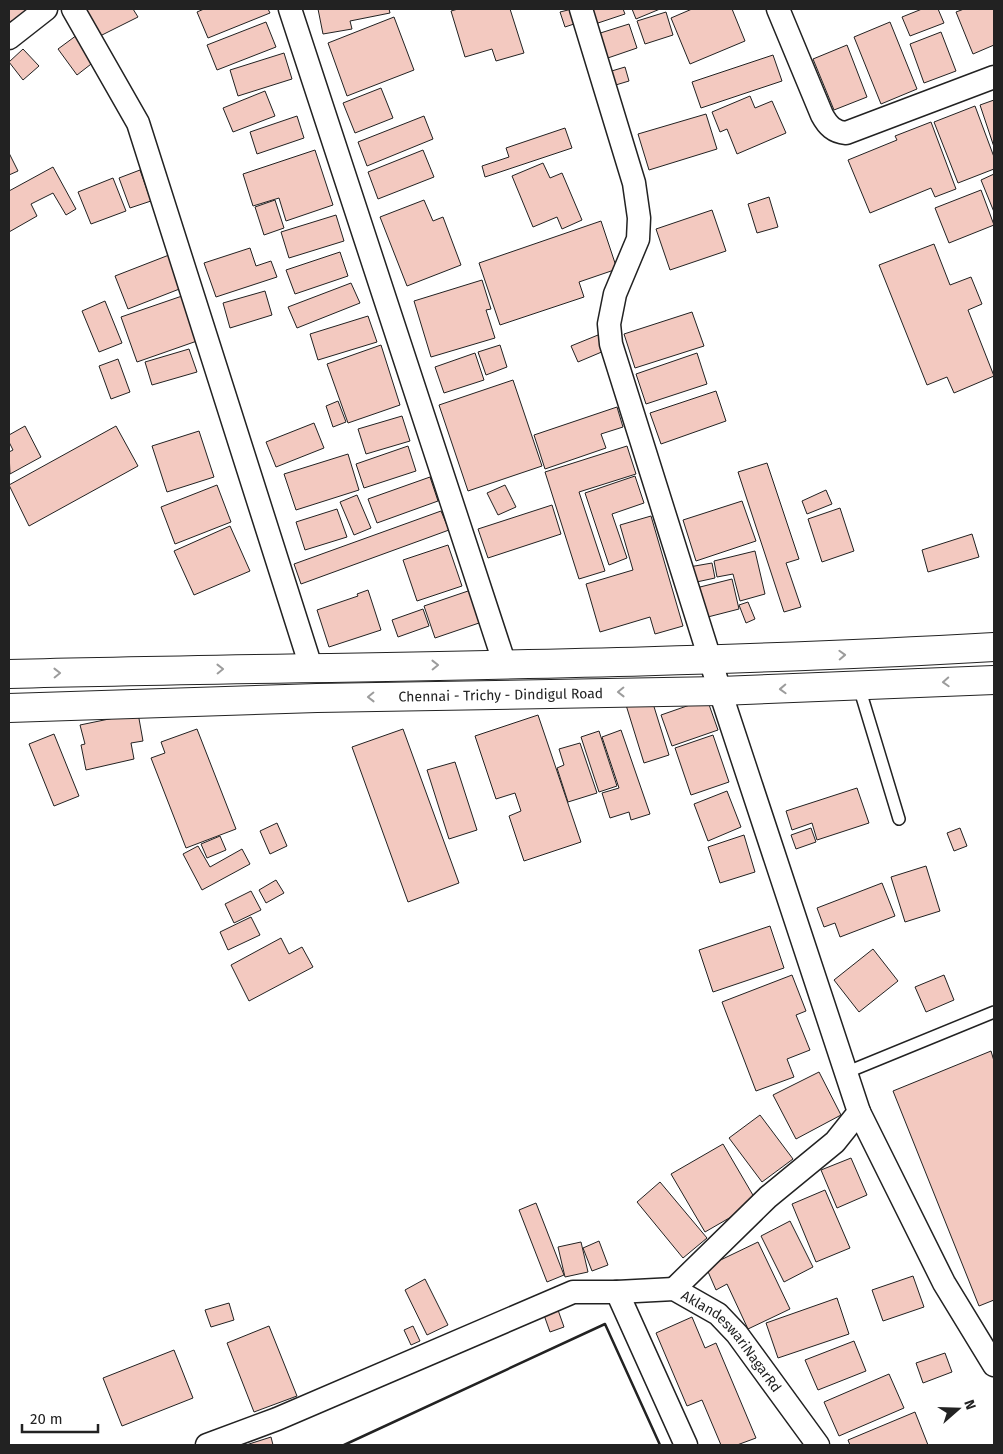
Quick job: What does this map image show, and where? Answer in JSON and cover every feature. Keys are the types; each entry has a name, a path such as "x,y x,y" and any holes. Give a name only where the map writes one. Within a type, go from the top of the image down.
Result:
{"highway":[{"path":"9,674 710,660 854,655 994,646"},
{"name":"Chennai - Trichy - Dindigul Road","path":"9,708 317,698 720,691 859,687 994,680"}],"street":[{"path":"9,38 46,9"},
{"path":"73,9 138,123 311,667"},
{"path":"290,9 504,665"},
{"path":"580,9 634,183 639,218 638,239 615,294 609,324 611,344 720,691 859,1112 944,1283 994,1365"},
{"path":"778,9 822,115 837,133 848,133 994,77"},
{"path":"628,1313 664,1290 768,1197 835,1142 859,1112"},
{"path":"206,1445 277,1420 573,1292 664,1290"},
{"name":"AklandeswariNagarRd","path":"664,1290 718,1314 737,1334 818,1445"},
{"path":"617,1292 686,1445"}],"lane":[{"path":"859,687 899,819"},
{"path":"845,1073 994,1012"}],"building":[{"path":"9,9 30,9 31,13 9,22"},
{"path":"79,9 133,9 138,17 94,39"},
{"path":"204,9 268,9 270,13 208,38 197,12"},
{"path":"318,9 389,9 390,13 350,21 352,29 323,34"},
{"path":"458,9 510,9 524,53 496,61 492,49 465,57 451,11"},
{"path":"572,9 577,23 565,27 560,12"},
{"path":"590,9 623,9 625,14 595,24"},
{"path":"632,9 660,9 636,19"},
{"path":"692,9 732,9 745,41 690,64 671,18"},
{"path":"922,9 938,9 944,23 910,36 902,17"},
{"path":"964,9 994,9 994,45 973,54 956,12"},
{"path":"666,12 673,35 645,44 637,21"},
{"path":"394,17 414,70 347,96 328,43"},
{"path":"266,22 276,47 217,70 207,45"},
{"path":"890,22 917,89 881,104 854,37"},
{"path":"629,24 637,48 602,60 594,35"},
{"path":"941,32 956,71 924,83 910,44"},
{"path":"77,35 95,61 77,75 58,49"},
{"path":"847,45 867,97 834,110 813,59"},
{"path":"23,49 39,66 23,80 9,62"},
{"path":"284,53 292,79 238,96 230,70"},
{"path":"773,55 782,81 701,108 692,82"},
{"path":"625,67 629,81 609,87 605,73"},
{"path":"381,88 393,118 355,133 343,103"},
{"path":"265,91 275,116 233,132 223,108"},
{"path":"750,96 755,108 772,101 786,133 737,154 727,129 720,132 712,112"},
{"path":"994,100 994,147 980,105"},
{"path":"975,106 994,157 994,169 958,183 934,122"},
{"path":"706,114 717,149 649,170 638,134"},
{"path":"297,116 304,138 257,154 250,132"},
{"path":"424,116 433,139 367,166 358,142"},
{"path":"931,122 956,189 935,197 931,188 870,213 848,160 897,140 895,136"},
{"path":"565,128 572,148 485,177 482,166 509,157 506,148"},
{"path":"315,150 333,205 286,221 279,198 253,206 243,174"},
{"path":"423,150 434,177 378,199 368,172"},
{"path":"9,153 18,171 9,175"},
{"path":"543,163 550,178 562,173 582,220 562,229 557,217 533,227 512,176"},
{"path":"53,167 76,209 66,215 53,193 31,204 37,216 9,232 9,191"},
{"path":"140,170 151,201 130,208 119,178"},
{"path":"994,174 994,212 981,180"},
{"path":"113,178 126,211 91,224 78,192"},
{"path":"981,190 994,225 949,243 935,208"},
{"path":"769,197 778,227 757,233 748,204"},
{"path":"275,200 284,228 264,235 255,207"},
{"path":"424,200 433,221 443,217 461,265 407,286 380,217"},
{"path":"712,210 726,251 670,270 656,229"},
{"path":"336,215 344,241 289,258 281,232"},
{"path":"601,221 617,269 579,282 584,297 500,325 479,263"},
{"path":"934,244 950,285 971,277 982,304 968,310 994,376 954,393 947,377 927,385 879,265"},
{"path":"250,248 256,266 271,261 277,277 216,297 204,263"},
{"path":"340,252 348,276 295,294 286,270"},
{"path":"169,255 182,288 128,309 115,276"},
{"path":"482,280 491,309 486,310 495,338 431,357 414,301"},
{"path":"351,283 360,303 297,328 288,307"},
{"path":"265,291 272,315 230,328 223,303"},
{"path":"182,296 197,341 137,362 121,317"},
{"path":"105,301 122,343 99,352 82,311"},
{"path":"692,312 704,346 635,368 624,334"},
{"path":"368,316 377,342 318,360 310,334"},
{"path":"598,335 604,351 578,362 571,346"},
{"path":"381,345 400,405 348,423 327,364"},
{"path":"500,345 507,367 486,375 478,352"},
{"path":"189,349 197,372 152,385 145,362"},
{"path":"475,353 484,380 444,393 435,367"},
{"path":"697,353 707,384 646,404 636,374"},
{"path":"118,359 130,392 111,399 99,366"},
{"path":"513,380 542,466 468,491 439,405"},
{"path":"716,391 726,421 661,444 650,413"},
{"path":"338,401 346,422 333,427 326,406"},
{"path":"617,407 623,427 601,434 606,448 545,469 534,435"},
{"path":"402,416 410,441 366,454 358,429"},
{"path":"314,423 324,448 276,467 266,442"},
{"path":"25,426 41,457 10,474 9,452 13,450 9,442 9,435"},
{"path":"116,426 138,466 29,526 9,485"},
{"path":"199,431 214,477 167,492 152,446"},
{"path":"408,446 416,471 364,488 356,464"},
{"path":"627,446 636,474 579,492 605,571 579,579 545,472"},
{"path":"348,454 359,490 296,510 284,474"},
{"path":"767,463 799,559 786,563 801,607 784,612 738,472"},
{"path":"635,476 644,503 612,514 627,558 609,565 585,493"},
{"path":"430,477 438,501 377,523 368,499"},
{"path":"217,485 231,522 175,544 161,507"},
{"path":"505,485 516,507 498,515 487,493"},
{"path":"826,490 832,504 807,514 802,501"},
{"path":"357,495 371,528 354,535 340,502"},
{"path":"742,501 756,541 696,561 683,520"},
{"path":"552,505 561,534 488,558 478,529"},
{"path":"840,508 854,551 822,562 808,519"},
{"path":"337,509 347,537 305,550 296,522"},
{"path":"441,511 449,530 301,584 294,564"},
{"path":"651,516 683,626 655,634 650,617 600,632 586,584 633,570 620,525"},
{"path":"230,526 250,571 194,595 174,551"},
{"path":"972,534 979,557 928,572 922,550"},
{"path":"448,545 462,586 417,601 403,560"},
{"path":"755,551 765,594 740,601 733,574 717,577 714,561"},
{"path":"712,563 715,578 692,583 689,567"},
{"path":"732,579 739,609 700,619 692,589"},
{"path":"368,590 381,630 329,647 317,610 358,596 357,594"},
{"path":"471,590 482,622 435,638 424,606"},
{"path":"748,602 755,619 746,623 739,605"},
{"path":"423,609 429,626 398,637 392,620"},
{"path":"651,697 669,755 644,763 626,705"},
{"path":"707,699 718,730 672,746 661,715"},
{"path":"138,713 143,741 131,743 134,759 86,770 81,745 85,744 80,725"},
{"path":"538,715 581,842 524,861 509,816 521,811 515,793 496,799 475,736"},
{"path":"197,729 236,829 186,848 151,758 165,753 161,742"},
{"path":"403,729 459,883 408,902 352,747"},
{"path":"621,730 650,814 631,820 629,812 610,818 602,793 619,788 602,737"},
{"path":"599,731 617,786 599,792 581,737"},
{"path":"54,734 79,796 54,806 29,744"},
{"path":"713,735 729,782 691,795 675,748"},
{"path":"580,743 597,793 568,802 557,768 564,765 559,749"},
{"path":"455,762 477,830 449,839 427,770"},
{"path":"857,788 869,823 817,840 812,823 792,830 786,811"},
{"path":"727,791 741,827 708,841 694,804"},
{"path":"277,823 287,846 270,854 260,831"},
{"path":"811,828 816,842 796,849 791,835"},
{"path":"960,828 967,846 954,851 947,833"},
{"path":"744,835 755,872 720,883 708,847"},
{"path":"220,836 226,850 207,858 201,844"},
{"path":"198,846 210,867 242,849 250,864 202,890 183,854"},
{"path":"926,866 940,911 905,922 891,877"},
{"path":"276,880 284,893 266,903 259,890"},
{"path":"882,883 895,916 840,937 835,923 824,927 817,908"},
{"path":"251,891 261,910 234,923 225,904"},
{"path":"251,917 260,935 228,950 220,932"},
{"path":"770,926 784,968 713,992 699,950"},
{"path":"281,938 289,954 302,947 313,967 249,1001 231,965"},
{"path":"873,949 898,981 859,1012 834,980"},
{"path":"792,975 806,1011 796,1015 810,1050 787,1059 794,1077 756,1091 722,1002"},
{"path":"944,975 954,1000 926,1012 915,987"},
{"path":"991,1051 994,1061 994,1300 979,1306 893,1091"},
{"path":"819,1072 841,1115 796,1139 773,1095"},
{"path":"760,1115 793,1159 762,1182 729,1138"},
{"path":"723,1144 757,1202 705,1232 671,1174"},
{"path":"851,1158 867,1195 837,1208 821,1170"},
{"path":"660,1182 707,1238 683,1258 637,1202"},
{"path":"825,1190 850,1248 816,1262 792,1204"},
{"path":"536,1203 564,1275 547,1282 519,1210"},
{"path":"790,1221 813,1267 784,1282 761,1236"},
{"path":"599,1241 608,1265 592,1271 583,1248"},
{"path":"581,1242 588,1272 565,1277 558,1247"},
{"path":"758,1242 790,1309 748,1329 727,1284 716,1290 706,1267"},
{"path":"913,1276 924,1307 883,1321 872,1290"},
{"path":"425,1279 448,1325 427,1335 405,1290"},
{"path":"837,1298 849,1334 778,1358 766,1323"},
{"path":"229,1303 234,1320 211,1327 205,1310"},
{"path":"558,1310 564,1327 550,1332 544,1315"},
{"path":"692,1317 705,1348 716,1343 756,1438 737,1445 721,1445 702,1400 687,1406 656,1333"},
{"path":"269,1326 297,1396 254,1412 227,1343"},
{"path":"413,1326 420,1341 411,1345 404,1330"},
{"path":"854,1341 866,1371 818,1390 805,1360"},
{"path":"174,1350 193,1398 122,1426 103,1378"},
{"path":"945,1353 952,1372 923,1383 916,1363"},
{"path":"889,1374 904,1408 839,1436 824,1402"},
{"path":"915,1412 928,1445 850,1445 848,1440"},
{"path":"271,1437 273,1445 246,1445"}],"wall":[{"path":"344,1445 605,1324 660,1445"}]}
